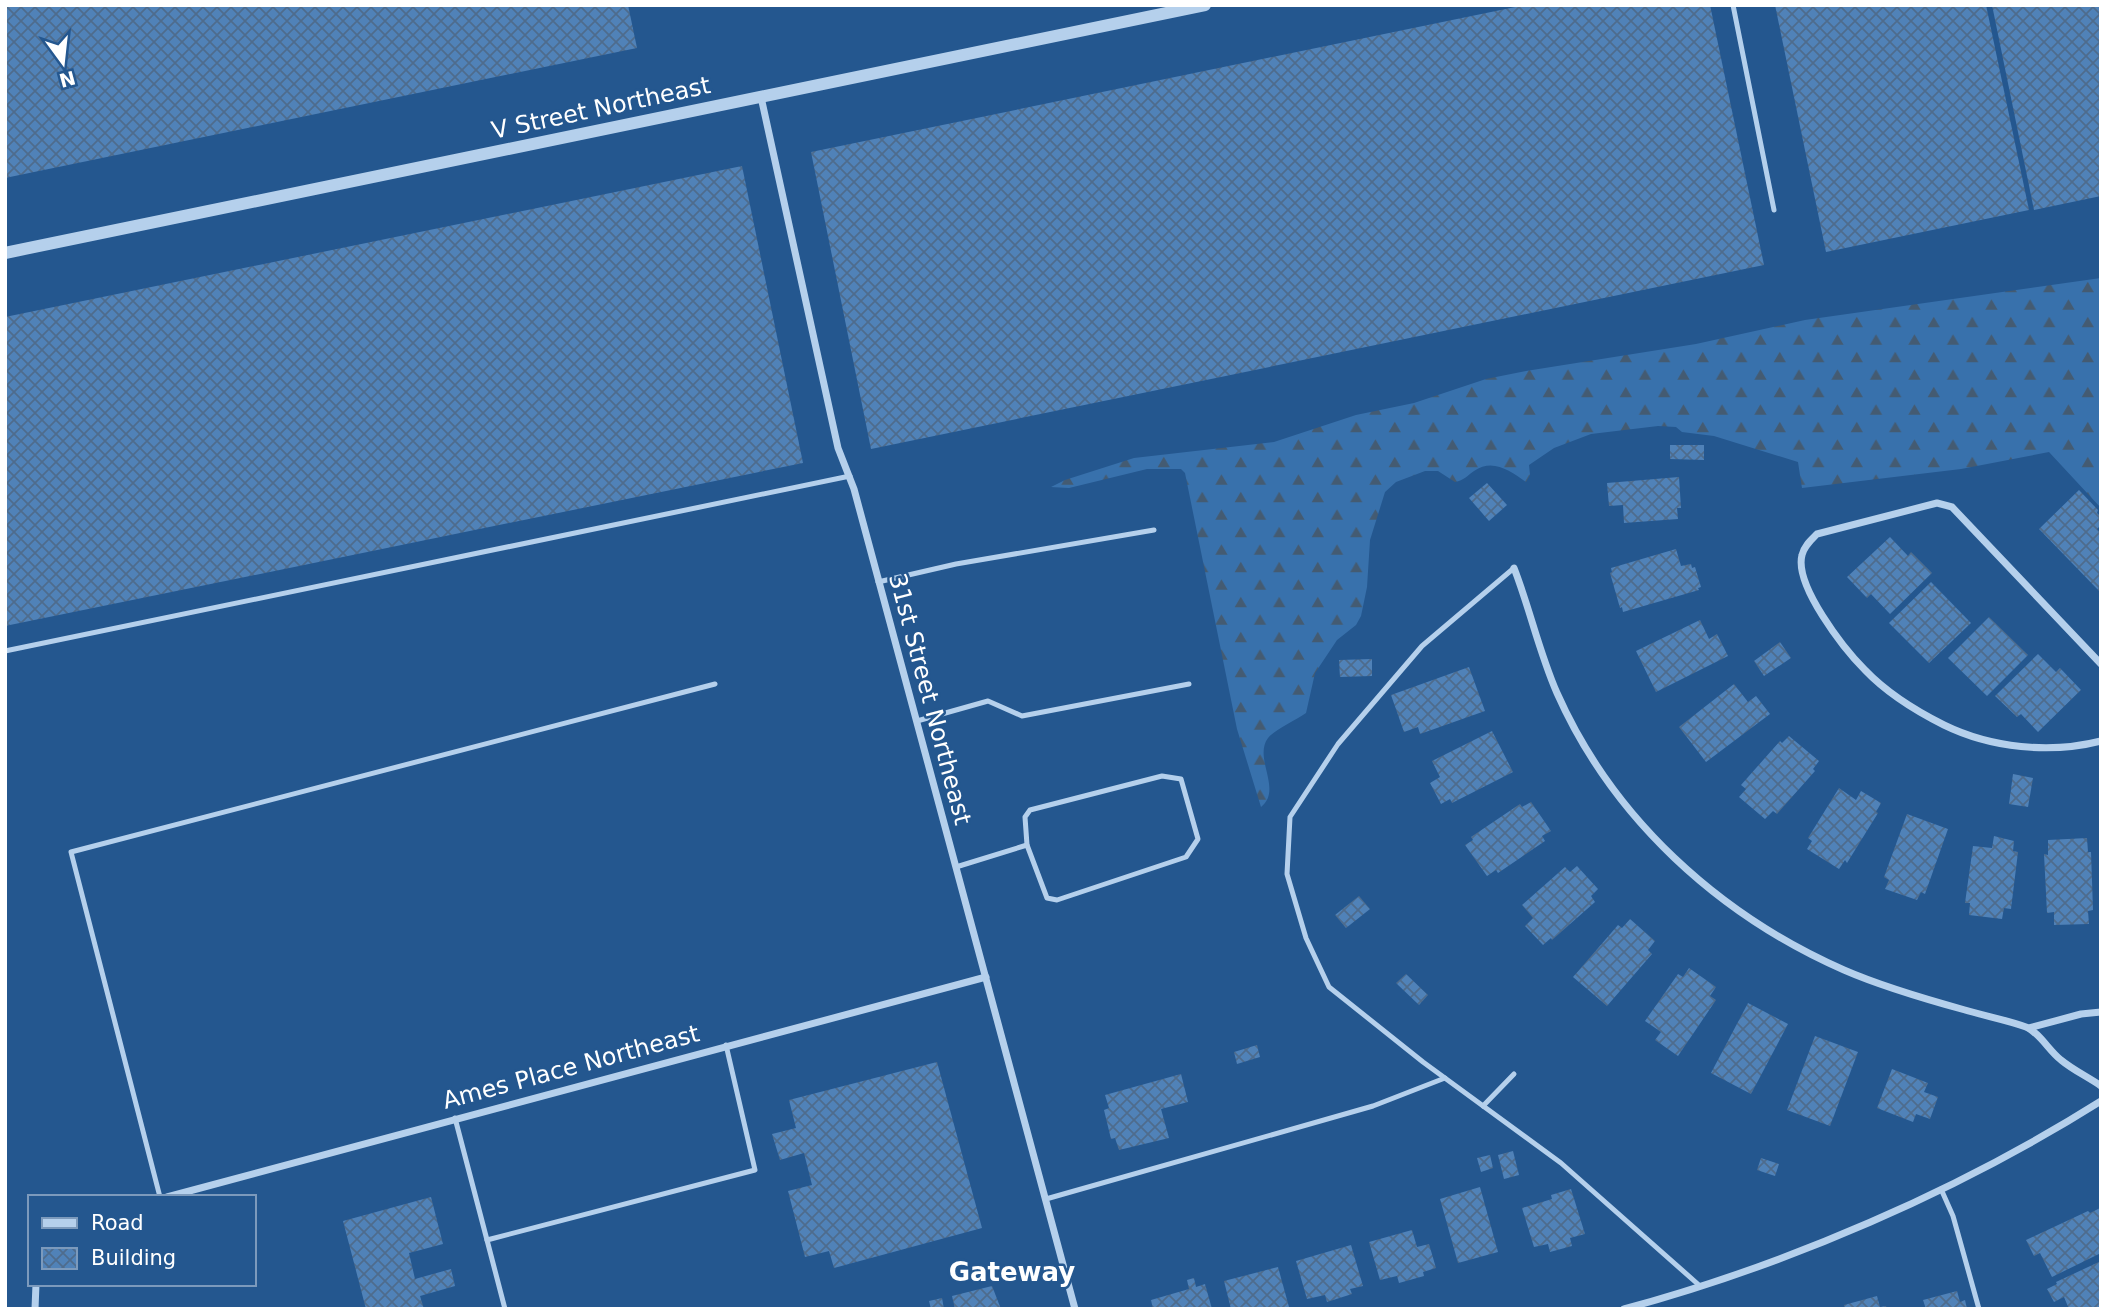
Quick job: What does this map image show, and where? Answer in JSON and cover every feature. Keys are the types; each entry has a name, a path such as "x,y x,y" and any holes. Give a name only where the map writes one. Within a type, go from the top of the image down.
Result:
{"street":[{"name":"V Street Northeast","path":"5,253 1205,5"},
{"name":"31st Street Northeast","path":"761,97 838,449 850,476 1075,1309"},
{"path":"2101,664 1952,507 1937,503 1817,534 1807,543 1802,553 1801,564 1811,595 1834,634 1866,671 1903,701 1945,726 1995,743 2047,748 2101,741"},
{"path":"1514,568 1553,682 1588,751 1646,829 1694,876 1741,913 1807,953 1847,971 1938,1003 2029,1028 2061,1060 2101,1086"},
{"name":"Ames Place Northeast","path":"174,1195 986,977"},
{"path":"2029,1028 2081,1014 2101,1012"},
{"path":"1624,1309 1700,1286 1841,1235 1996,1161 2101,1101"},
{"path":"35,1309 36,1286"}],"lane":[{"path":"1733,5 1774,210"},
{"path":"5,651 850,476"},
{"path":"878,582 956,564 1154,530"},
{"path":"1514,568 1422,646 1338,744 1290,817 1287,874 1306,938 1329,987 1445,1078 1561,1163 1700,1286"},
{"path":"159,1195 71,852 715,684"},
{"path":"916,721 988,701 1022,716 1189,684"},
{"path":"1163,776 1181,779 1198,839 1186,857 1057,900 1047,898 1027,845 1025,817 1030,810 1163,776"},
{"path":"956,867 1027,845"},
{"path":"487,1240 755,1170 726,1045"},
{"path":"1483,1105 1514,1074"},
{"path":"1046,1199 1373,1106 1445,1078"},
{"path":"455,1118 505,1309"},
{"path":"1941,1189 1953,1216 1979,1309"}],"green space":[{"path":"2101,278 2101,508 2049,452 1961,469 1802,488 1798,462 1714,436 1682,432 1676,427 1658,426 1591,434 1554,448 1529,465 1530,475 1526,482 1501,468 1488,466 1481,467 1455,482 1438,471 1425,471 1396,482 1385,492 1370,540 1367,587 1361,616 1356,625 1337,640 1315,673 1306,713 1271,735 1264,746 1269,792 1261,807 1237,729 1185,473 1181,469 1147,469 1069,488 1051,487 1134,458 1274,442 1356,415 1414,403 1486,379 1526,371 1696,344 1805,320"}],"building":[{"path":"5,5 628,5 637,48 5,178"},
{"path":"1525,5 1710,5 1764,265 871,449 811,152"},
{"path":"1775,5 1986,5 2029,210 1826,252"},
{"path":"1992,5 2101,5 2101,196 2034,210"},
{"path":"742,166 803,463 5,626 5,317"},
{"path":"1670,445 1704,445 1704,460 1670,459"},
{"path":"1679,477 1681,508 1677,508 1678,519 1624,523 1623,505 1609,506 1607,483"},
{"path":"1487,483 1507,505 1489,521 1469,498"},
{"path":"2079,490 2101,517 2101,525 2097,529 2101,534 2101,593 2039,529"},
{"path":"1890,537 1908,556 1911,552 1932,573 1890,614 1871,594 1867,598 1847,577"},
{"path":"1676,549 1681,566 1691,564 1692,568 1695,567 1701,587 1699,590 1623,612 1610,573 1611,568"},
{"path":"1931,582 1971,623 1929,663 1889,623"},
{"path":"1989,617 2028,655 1987,696 1948,658"},
{"path":"1700,620 1709,639 1717,634 1728,656 1656,692 1636,651"},
{"path":"1780,642 1791,658 1764,676 1754,661"},
{"path":"2038,654 2056,672 2060,668 2081,690 2038,732 2021,714 2017,717 1995,696"},
{"path":"1372,659 1372,676 1340,677 1339,660"},
{"path":"1469,667 1485,711 1420,734 1418,727 1404,732 1391,695"},
{"path":"1734,684 1748,702 1756,696 1770,714 1706,762 1679,727"},
{"path":"1492,731 1513,772 1452,803 1450,799 1441,804 1430,783 1440,777 1432,761"},
{"path":"1789,736 1819,761 1813,769 1815,771 1777,814 1773,811 1765,819 1739,797 1746,789 1741,785 1780,741 1782,743"},
{"path":"2013,774 2033,778 2028,807 2009,804"},
{"path":"1839,788 1856,800 1861,791 1881,803 1876,812 1878,813 1847,863 1845,860 1839,869 1807,849 1812,841 1808,838"},
{"path":"1531,802 1551,831 1542,836 1545,841 1498,873 1496,870 1487,876 1465,845 1473,840 1471,837 1520,804 1522,807"},
{"path":"1907,814 1948,829 1925,894 1921,892 1917,900 1885,889 1889,880 1884,877"},
{"path":"1994,836 2014,841 2013,851 2018,852 2011,909 2004,908 2002,919 1969,915 1970,903 1965,903 1973,846 1992,848"},
{"path":"2087,838 2088,852 2091,852 2093,910 2088,911 2089,924 2054,925 2054,912 2047,913 2044,854 2048,855 2048,840"},
{"path":"1577,866 1598,889 1591,896 1595,902 1543,945 1525,926 1533,918 1522,905 1565,867 1570,872"},
{"path":"1359,896 1370,909 1346,928 1335,915"},
{"path":"1630,919 1655,941 1648,950 1652,954 1607,1006 1573,977 1618,925 1622,928"},
{"path":"1689,968 1716,987 1710,996 1716,1000 1678,1056 1655,1040 1661,1032 1645,1021 1678,974 1683,977"},
{"path":"1406,974 1428,995 1419,1005 1396,983"},
{"path":"1748,1003 1788,1024 1751,1094 1711,1073"},
{"path":"1815,1036 1858,1052 1830,1126 1787,1110"},
{"path":"1257,1045 1260,1057 1237,1064 1234,1052"},
{"path":"937,1062 982,1228 834,1268 829,1251 805,1257 788,1191 812,1185 804,1153 780,1160 772,1134 796,1128 789,1100"},
{"path":"1892,1069 1928,1083 1924,1092 1938,1097 1930,1119 1916,1114 1913,1122 1877,1108"},
{"path":"1181,1074 1188,1102 1161,1109 1169,1138 1119,1150 1115,1138 1111,1139 1104,1110 1109,1108 1105,1095"},
{"path":"1513,1151 1519,1175 1504,1179 1498,1155"},
{"path":"1490,1155 1493,1168 1481,1172 1477,1158"},
{"path":"1761,1158 1779,1164 1775,1176 1757,1170"},
{"path":"1480,1187 1498,1252 1458,1263 1440,1199"},
{"path":"1571,1189 1585,1234 1570,1238 1572,1246 1550,1252 1548,1244 1534,1247 1522,1208 1552,1199 1551,1195"},
{"path":"431,1197 443,1244 409,1253 415,1279 451,1269 455,1286 420,1296 424,1309 366,1309 343,1221"},
{"path":"2100,1208 2101,1253 2052,1277 2040,1253 2034,1256 2026,1240"},
{"path":"1412,1230 1417,1247 1429,1244 1436,1268 1423,1272 1424,1276 1399,1283 1397,1276 1380,1280 1369,1242"},
{"path":"1351,1245 1363,1286 1350,1289 1352,1294 1327,1302 1325,1295 1307,1299 1296,1261"},
{"path":"2101,1261 2101,1307 2069,1309 2064,1297 2054,1302 2047,1289"},
{"path":"1278,1267 1289,1307 1231,1309 1224,1281"},
{"path":"1194,1278 1196,1287 1205,1284 1212,1309 1153,1309 1151,1300 1189,1289 1187,1280"},
{"path":"992,1286 1001,1309 955,1309 952,1296"},
{"path":"1957,1291 1960,1302 1965,1300 1967,1309 1926,1309 1923,1300"},
{"path":"1877,1296 1880,1307 1886,1306 1887,1309 1845,1309 1844,1305"},
{"path":"942,1298 944,1309 931,1309 929,1301"}],"district":[{"name":"Gateway","path":"1012,1272"}]}
